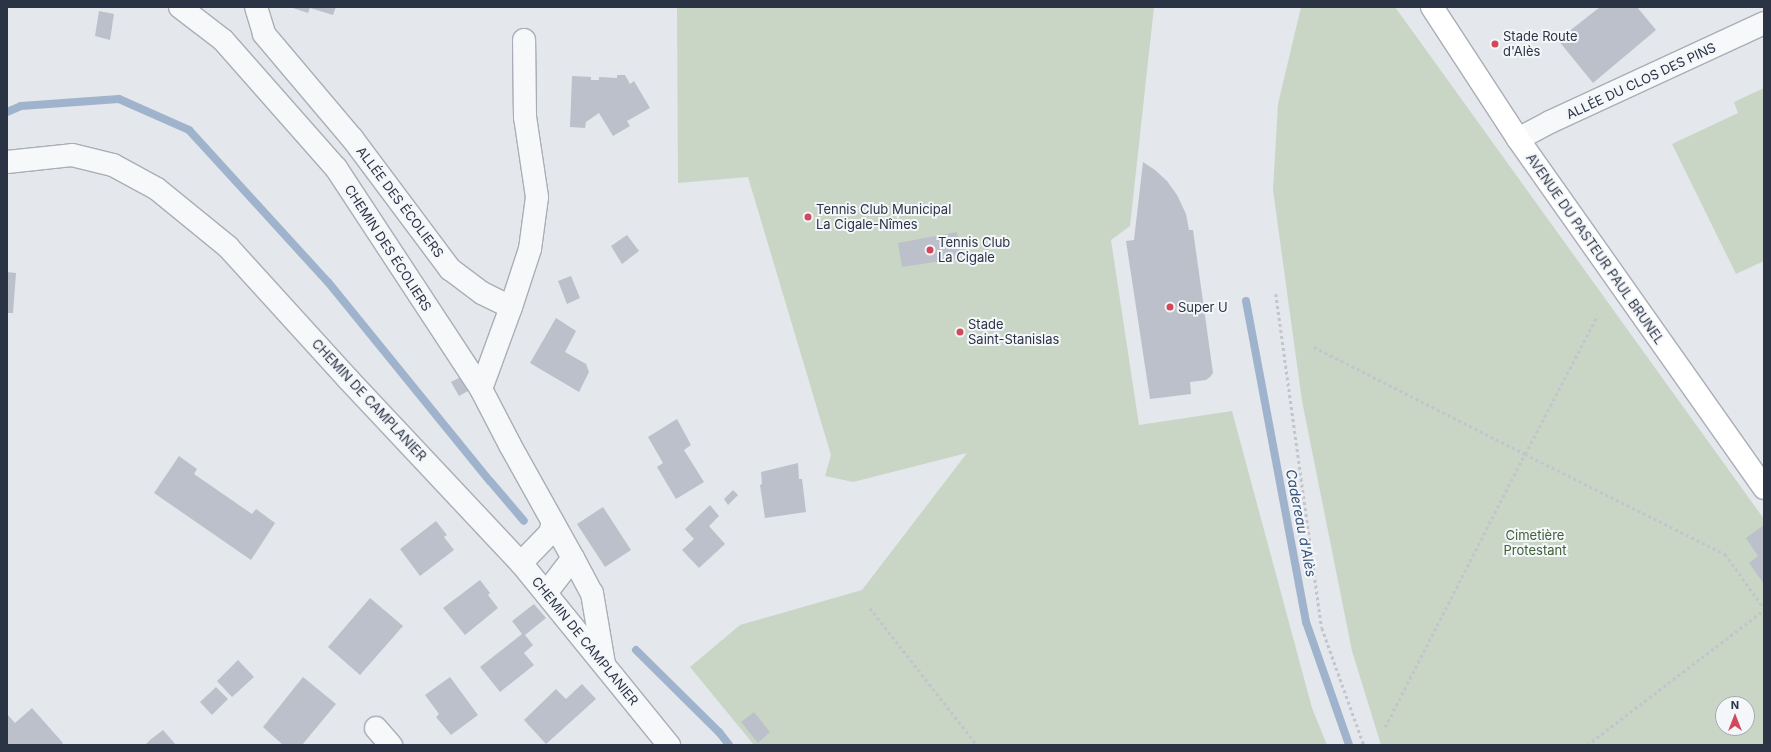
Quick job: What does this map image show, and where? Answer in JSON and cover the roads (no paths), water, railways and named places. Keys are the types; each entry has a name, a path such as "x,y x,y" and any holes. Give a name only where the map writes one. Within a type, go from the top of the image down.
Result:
{"main road":[{"name":"AVENUE DU PASTEUR PAUL BRUNEL","path":"1432,7 1518,139 1764,488"}],"street":[{"name":"CHEMIN DES ÉCOLIERS","path":"180,7 223,40 336,168 480,389 592,593 605,665"},
{"name":"ALLÉE DES ÉCOLIERS","path":"256,7 264,34 352,138 450,269 482,293 511,307"},
{"name":"ALLÉE DU CLOS DES PINS","path":"1518,139 1550,122 1764,23"},
{"path":"480,389 511,307 530,249 537,197 525,117 524,40"},
{"name":"CHEMIN DE CAMPLANIER","path":"7,162 72,155 113,165 157,189 228,247 348,379 521,563 669,745"},
{"path":"521,563 528,559 550,533 553,522"},
{"path":"546,593 573,558"},
{"path":"376,728 391,745"}],"waterway":[{"path":"7,112 21,106 119,99 189,130 328,282 524,521"},
{"name":"Cadereau d'Alès","path":"1246,301 1306,622 1349,745"},
{"path":"636,650 719,732 729,745"}],"place":[{"name":"Stade Route d'Alès","path":"1495,44"},
{"name":"Tennis Club Municipal La Cigale-Nîmes","path":"808,217"},
{"name":"Tennis Club La Cigale","path":"930,250"},
{"name":"Super U","path":"1170,307"},
{"name":"Stade Saint-Stanislas","path":"960,332"}],"park label":[{"name":"Cimetière Protestant","path":"1535,544"}]}
